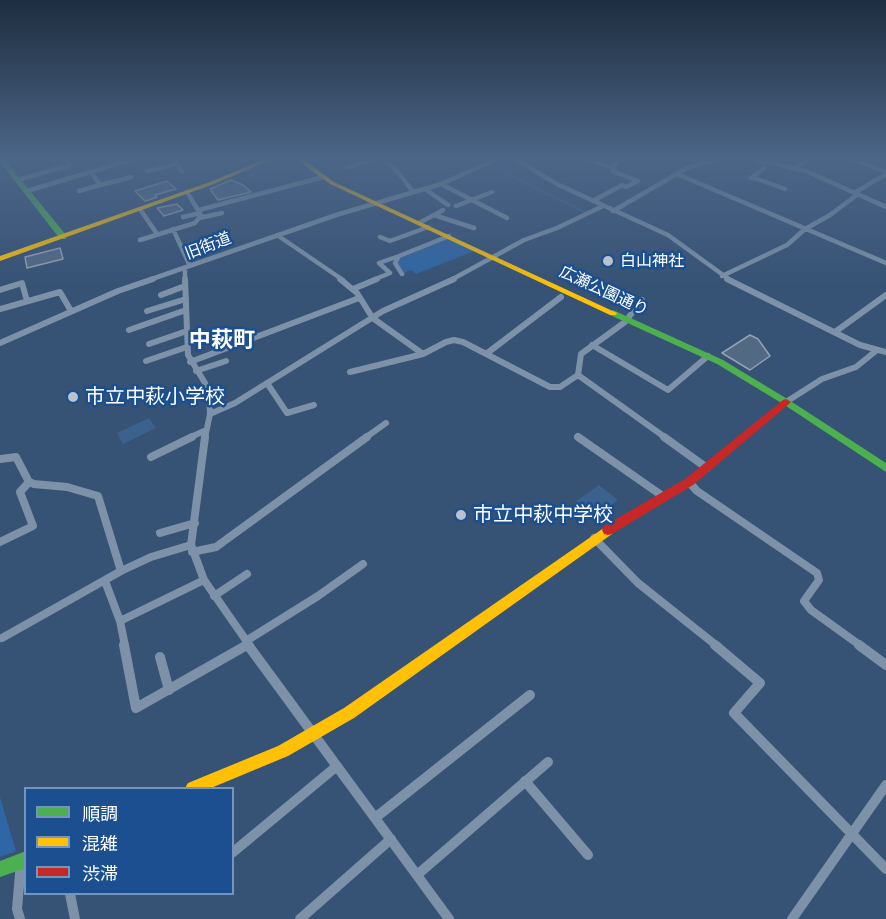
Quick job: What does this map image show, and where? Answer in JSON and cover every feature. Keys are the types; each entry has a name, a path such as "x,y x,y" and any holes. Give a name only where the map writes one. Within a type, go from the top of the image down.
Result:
{"main road":[{"path":"36,202 63,237"},
{"path":"0,259 160,202"},
{"name":"広瀬公園通り","path":"375,202 708,356 786,402 886,468"},
{"path":"198,787 283,751 349,713 594,538 689,483 777,407 786,402"},
{"path":"0,869 23,860"}],"street":[{"path":"192,202 199,214"},
{"path":"183,217 240,202"},
{"name":"旧街道","path":"0,343 118,291 375,202"},
{"path":"444,202 448,205"},
{"path":"456,206 466,202"},
{"path":"474,202 507,218"},
{"path":"595,202 668,235 722,276 860,345 886,352"},
{"path":"613,211 629,202"},
{"path":"746,202 886,263"},
{"path":"722,276 787,245 805,229 830,215 846,202"},
{"path":"210,414 235,403 373,318 495,258 524,240 557,228 603,206"},
{"path":"140,209 157,234"},
{"path":"380,237 390,241 423,225 443,210"},
{"path":"199,214 222,213"},
{"path":"140,240 195,224 199,214"},
{"path":"434,215 474,228"},
{"path":"173,229 187,267 185,286 187,347 190,362 205,382 210,414 191,548 204,580 214,596 446,918"},
{"path":"277,235 353,289 362,306 373,318 423,354"},
{"path":"353,289 390,273 379,263 449,237"},
{"path":"399,256 395,263 402,274"},
{"path":"0,290 21,283 27,301"},
{"path":"161,295 185,286"},
{"path":"0,309 60,292 71,311"},
{"path":"835,332 886,295"},
{"path":"486,354 561,297"},
{"path":"190,362 359,298"},
{"path":"147,311 186,299"},
{"path":"350,372 423,354 454,340 463,342 550,387 560,387 578,375 581,354 627,319 641,305 642,300"},
{"path":"129,330 186,310"},
{"path":"149,344 187,331"},
{"path":"592,345 668,390 708,356"},
{"path":"146,361 187,347"},
{"path":"786,402 822,379 856,367 878,350"},
{"path":"196,371 226,361"},
{"path":"578,375 707,468"},
{"path":"267,383 287,413 314,405"},
{"path":"2,638 121,571 151,557 191,548 216,547 387,423"},
{"path":"151,457 206,430"},
{"path":"578,437 664,497"},
{"path":"0,459 16,457 29,482"},
{"path":"29,482 67,487 98,496 121,571"},
{"path":"0,542 33,526 20,492 29,482"},
{"path":"689,483 817,573 819,580 804,601 811,610 886,664"},
{"path":"160,533 195,523"},
{"path":"594,538 638,583 756,678 760,683 734,713 886,869"},
{"path":"105,581 120,621 136,708 247,643 363,564"},
{"path":"214,596 248,573"},
{"path":"120,621 204,580"},
{"path":"160,657 169,690"},
{"path":"375,818 530,695"},
{"path":"417,875 548,762"},
{"path":"234,851 337,766"},
{"path":"525,781 588,855"},
{"path":"792,919 886,785"},
{"path":"300,919 391,839"},
{"path":"20,919 16,909 23,860"},
{"path":"70,895 75,919"}],"shaded area":[{"path":"449,238 474,251 416,274 411,270 404,273 397,262 400,257"},
{"path":"149,418 156,428 123,444 117,433"},
{"path":"599,485 618,500 593,520 574,503"},
{"path":"0,797 16,851 0,857"}],"building":[{"path":"177,204 183,210 164,216 157,208"},
{"path":"60,248 63,259 27,268 25,257"},
{"path":"750,335 758,339 770,356 750,370 722,353"}],"waterway":[{"path":"564,202 587,213"}],"traffic: fast":[{"path":"35,202 63,237"},
{"path":"613,313 720,362 786,402 886,468"},
{"path":"0,869 24,860"}],"traffic: slow":[{"path":"0,259 159,202"},
{"path":"373,202 613,313"},
{"path":"195,787 283,751 349,713 608,530"}],"traffic: jam":[{"path":"608,530 689,482 786,402"}],"place":[{"name":"白山神社","path":"608,261"},
{"name":"市立中萩小学校","path":"73,397"},
{"name":"市立中萩中学校","path":"461,515"}],"district":[{"name":"中萩町","path":"222,340"}]}
